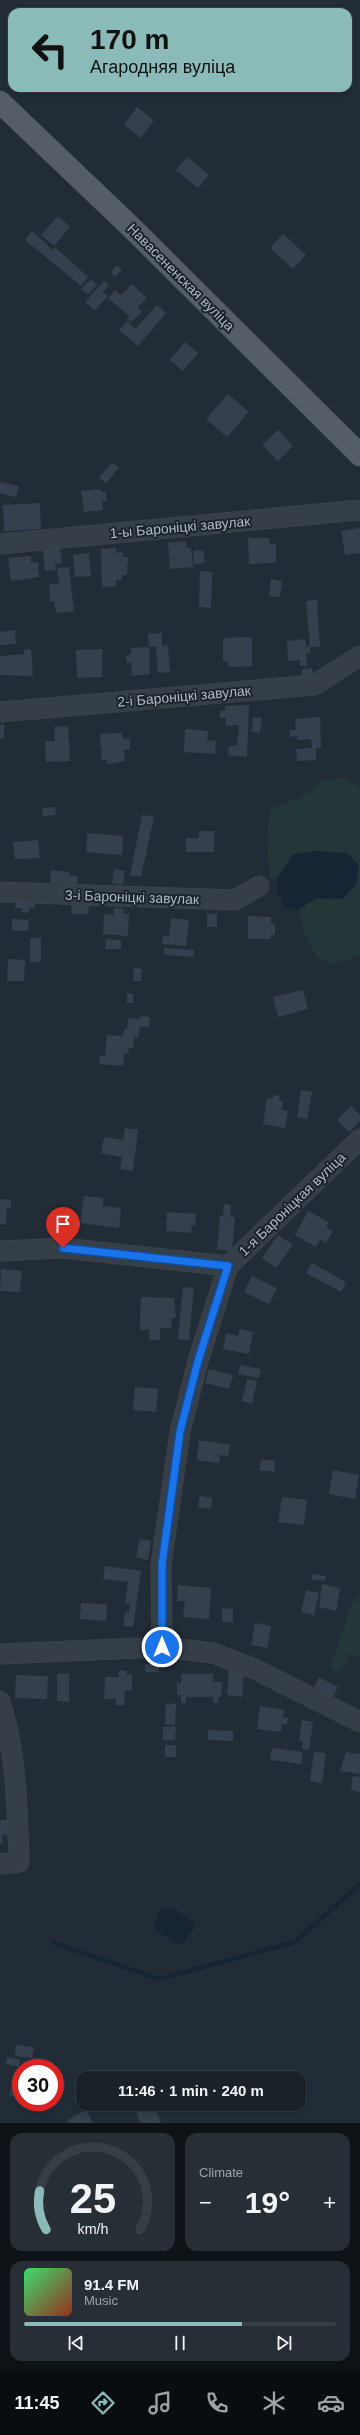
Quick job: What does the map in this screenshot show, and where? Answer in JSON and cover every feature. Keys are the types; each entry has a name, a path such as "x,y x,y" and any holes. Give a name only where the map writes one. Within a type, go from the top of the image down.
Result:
{"main road":[{"name":"Навасененская вуліца","path":"0,102 134,230 360,455"}],"street":[{"name":"1-ы Бароніцкі завулак","path":"0,544 360,510"},
{"name":"2-і Бароніцкі завулак","path":"0,712 314,685 360,656"},
{"name":"3-і Бароніцкі завулак","path":"0,892 235,900 260,886"},
{"name":"1-я Бароніцкая вуліца","path":"162,1647 162,1565 180,1432 198,1361 228,1266 360,1139"},
{"path":"0,1251 63,1248 228,1266"},
{"path":"0,1654 162,1647 213,1653 255,1668 360,1722"},
{"path":"0,1701 9,1730 16,1772 19,1862 0,1864"}],"shaded area":[{"path":"344,777 360,788 360,954 333,966 317,957 307,940 298,910 316,898 342,899 294,854 278,877 271,879 268,863 268,831 270,812 273,806 299,799 322,781"},
{"path":"360,1596 360,1658 351,1653 339,1673 330,1668 352,1603"}],"water":[{"path":"316,851 347,853 359,865 356,885 342,899 316,898 298,910 285,907 280,898 277,885 280,874 294,854"},
{"path":"162,1907 180,1913 189,1919 195,1926 183,1943 178,1945 156,1930 154,1923"}],"building":[{"path":"137,107 154,120 141,138 124,125"},
{"path":"187,157 209,175 198,188 176,170"},
{"path":"58,216 70,227 54,246 41,235"},
{"path":"32,231 53,250 55,247 88,277 81,286 25,240"},
{"path":"283,234 306,255 293,269 270,248"},
{"path":"117,265 122,270 115,277 110,272"},
{"path":"91,279 97,285 88,295 81,289"},
{"path":"104,281 109,285 103,292 108,296 95,310 85,302"},
{"path":"132,284 147,298 138,307 142,312 131,322 127,318 129,316 108,298 115,290 121,295"},
{"path":"157,305 166,313 138,346 119,330 127,321 135,329"},
{"path":"185,342 198,353 183,371 170,360"},
{"path":"228,394 249,412 227,437 206,419"},
{"path":"278,430 293,446 278,461 262,445"},
{"path":"112,462 119,468 106,483 99,478"},
{"path":"0,482 19,486 16,497 0,493"},
{"path":"101,489 101,492 106,492 107,501 102,501 103,510 84,512 81,491"},
{"path":"40,503 41,529 4,531 3,505"},
{"path":"360,528 360,553 345,555 341,531"},
{"path":"248,538 269,538 270,544 276,544 276,563 249,564"},
{"path":"186,541 187,548 191,548 193,567 170,569 168,543"},
{"path":"60,548 62,563 55,564 56,570 45,571 43,549"},
{"path":"116,548 116,553 123,552 123,557 128,557 127,575 122,575 122,580 116,580 116,586 102,587 101,549"},
{"path":"203,550 205,563 194,564 193,551"},
{"path":"89,553 91,576 75,577 73,555"},
{"path":"31,556 31,563 38,562 39,577 11,581 8,558"},
{"path":"69,567 74,611 56,613 54,601 50,602 49,584 59,583 57,568"},
{"path":"200,571 212,572 211,608 199,607"},
{"path":"271,579 282,581 280,597 269,596"},
{"path":"317,600 320,647 310,647 306,601"},
{"path":"15,630 16,644 0,645 0,632"},
{"path":"162,633 162,646 168,645 170,672 158,673 156,646 149,647 148,634"},
{"path":"252,637 252,666 228,667 228,661 223,661 223,638"},
{"path":"305,639 306,647 310,646 310,653 306,653 307,666 300,666 300,660 288,661 287,641"},
{"path":"149,647 150,674 132,676 131,662 127,663 126,655 131,654 131,648"},
{"path":"31,649 33,676 0,675 0,656 24,654 24,650"},
{"path":"102,649 102,677 77,678 76,650"},
{"path":"312,668 313,676 302,676 302,669"},
{"path":"249,705 247,757 228,755 229,746 237,746 239,725 226,726 226,718 220,718 220,711 225,711 225,706"},
{"path":"253,717 262,718 260,733 252,732"},
{"path":"320,717 321,748 316,748 316,760 297,761 296,749 312,748 311,739 297,740 297,736 290,737 290,730 296,730 295,719"},
{"path":"4,724 4,739 0,738 0,725"},
{"path":"68,726 70,761 46,762 45,741 55,741 54,727"},
{"path":"185,729 208,731 207,740 216,741 215,754 184,752"},
{"path":"122,733 123,739 130,739 130,750 124,750 125,761 107,764 107,760 102,760 100,734"},
{"path":"55,807 56,815 43,816 42,808"},
{"path":"142,815 154,817 141,877 130,875"},
{"path":"199,831 214,831 214,852 186,852 186,838 199,838"},
{"path":"87,833 123,836 122,855 86,852"},
{"path":"38,840 40,858 15,859 13,842"},
{"path":"114,869 125,871 123,885 112,883"},
{"path":"51,870 69,872 69,875 78,876 77,885 50,883"},
{"path":"16,898 35,899 35,908 29,908 29,913 21,912 22,908 15,908"},
{"path":"72,899 98,900 98,906 89,906 88,914 71,914"},
{"path":"114,908 124,909 123,914 129,914 128,936 103,934 104,914 114,915"},
{"path":"207,914 217,914 217,927 207,927"},
{"path":"248,916 271,917 271,924 275,924 275,935 271,935 270,939 248,939"},
{"path":"171,918 189,920 186,946 162,944 163,936 169,937"},
{"path":"12,919 29,920 28,931 12,931"},
{"path":"30,938 41,938 41,962 30,962"},
{"path":"106,939 121,940 121,949 105,949"},
{"path":"164,948 194,950 194,957 164,955"},
{"path":"8,959 25,960 24,981 7,981"},
{"path":"134,968 142,969 141,981 133,981"},
{"path":"303,990 308,1009 278,1017 273,997"},
{"path":"127,993 133,994 133,1003 127,1003"},
{"path":"140,1016 150,1017 149,1027 140,1027 138,1038 134,1037 133,1048 129,1048 128,1054 124,1054 123,1066 99,1064 100,1056 105,1056 107,1035 123,1036 124,1029 127,1029 128,1018 140,1019"},
{"path":"301,1090 312,1092 307,1119 297,1117"},
{"path":"273,1095 280,1096 279,1101 283,1101 282,1110 288,1111 285,1128 263,1124 267,1098 273,1099"},
{"path":"351,1106 360,1115 360,1121 349,1132 337,1120"},
{"path":"125,1128 138,1130 133,1171 120,1169 122,1157 101,1153 104,1137 123,1140"},
{"path":"84,1196 103,1198 103,1206 121,1208 119,1228 80,1223"},
{"path":"0,1199 11,1200 11,1208 7,1208 6,1225 0,1224"},
{"path":"224,1204 231,1205 230,1217 235,1217 232,1251 217,1250 220,1216 223,1216"},
{"path":"308,1211 329,1222 326,1227 333,1231 326,1243 320,1239 316,1247 295,1235"},
{"path":"167,1212 196,1214 195,1225 192,1225 191,1233 166,1231"},
{"path":"278,1235 293,1245 276,1268 262,1258"},
{"path":"312,1263 346,1282 341,1292 306,1273"},
{"path":"1,1269 22,1271 20,1292 0,1291"},
{"path":"252,1276 277,1288 269,1304 244,1292"},
{"path":"183,1287 194,1288 189,1340 178,1339"},
{"path":"141,1297 174,1298 176,1318 172,1318 171,1329 160,1328 160,1340 149,1340 149,1330 140,1330"},
{"path":"240,1329 253,1332 249,1354 223,1349 226,1333 238,1336"},
{"path":"240,1365 261,1369 259,1378 238,1374"},
{"path":"209,1369 233,1375 229,1389 205,1383"},
{"path":"247,1379 257,1381 252,1404 242,1401"},
{"path":"135,1387 158,1389 156,1412 133,1410"},
{"path":"199,1440 230,1445 228,1456 220,1455 219,1463 197,1460"},
{"path":"261,1459 275,1461 274,1472 259,1470"},
{"path":"333,1470 359,1475 355,1499 329,1494"},
{"path":"200,1496 212,1498 211,1509 198,1507"},
{"path":"282,1497 307,1500 304,1525 278,1522"},
{"path":"140,1539 151,1541 148,1560 136,1557"},
{"path":"105,1566 141,1571 133,1627 123,1626 125,1612 129,1612 130,1604 125,1603 128,1582 103,1579"},
{"path":"312,1574 326,1576 325,1581 311,1579"},
{"path":"322,1584 340,1588 336,1611 319,1607"},
{"path":"178,1585 211,1588 209,1619 183,1617 185,1601 177,1601"},
{"path":"306,1590 319,1593 314,1615 301,1612"},
{"path":"81,1603 107,1604 106,1621 80,1619"},
{"path":"222,1608 233,1609 233,1622 222,1622"},
{"path":"255,1623 271,1626 267,1648 251,1645"},
{"path":"145,1664 159,1664 159,1672 145,1672"},
{"path":"229,1669 244,1671 242,1697 227,1695"},
{"path":"119,1670 127,1671 127,1675 132,1675 132,1691 125,1690 124,1705 116,1705 116,1699 104,1699 105,1677 118,1677"},
{"path":"57,1674 69,1674 69,1702 57,1701"},
{"path":"181,1674 213,1674 213,1682 222,1682 221,1697 218,1697 218,1703 213,1703 213,1697 186,1697 186,1703 181,1703 181,1695 177,1695 177,1683 181,1683"},
{"path":"16,1675 48,1676 47,1699 15,1698"},
{"path":"319,1677 338,1687 333,1697 314,1687"},
{"path":"166,1703 176,1704 175,1725 165,1724"},
{"path":"260,1706 284,1710 283,1717 288,1718 287,1725 282,1724 281,1732 257,1729"},
{"path":"302,1720 313,1722 309,1750 302,1749 303,1741 299,1741"},
{"path":"163,1727 176,1727 175,1740 163,1740"},
{"path":"208,1730 233,1731 233,1741 208,1740"},
{"path":"165,1745 176,1745 176,1757 165,1757"},
{"path":"272,1748 303,1752 301,1764 270,1760"},
{"path":"314,1752 326,1753 322,1783 310,1781"},
{"path":"346,1752 360,1754 360,1774 340,1771"},
{"path":"353,1776 360,1777 360,1792 351,1790"},
{"path":"0,1820 9,1820 10,1834 2,1835 3,1843 0,1843"},
{"path":"16,2045 34,2047 32,2058 15,2056"},
{"path":"7,2057 16,2059 12,2059 12,2065 6,2064"},
{"path":"12,2081 12,2096 9,2096"},
{"path":"87,2111 93,2123 68,2123 67,2120"},
{"path":"136,2111 156,2111 161,2123 140,2123"}],"waterway":[{"path":"54,1943 159,1979 295,1942 360,1884"}],"route":[{"path":"63,1248 228,1266 198,1361 180,1432 162,1565 162,1647"}]}
